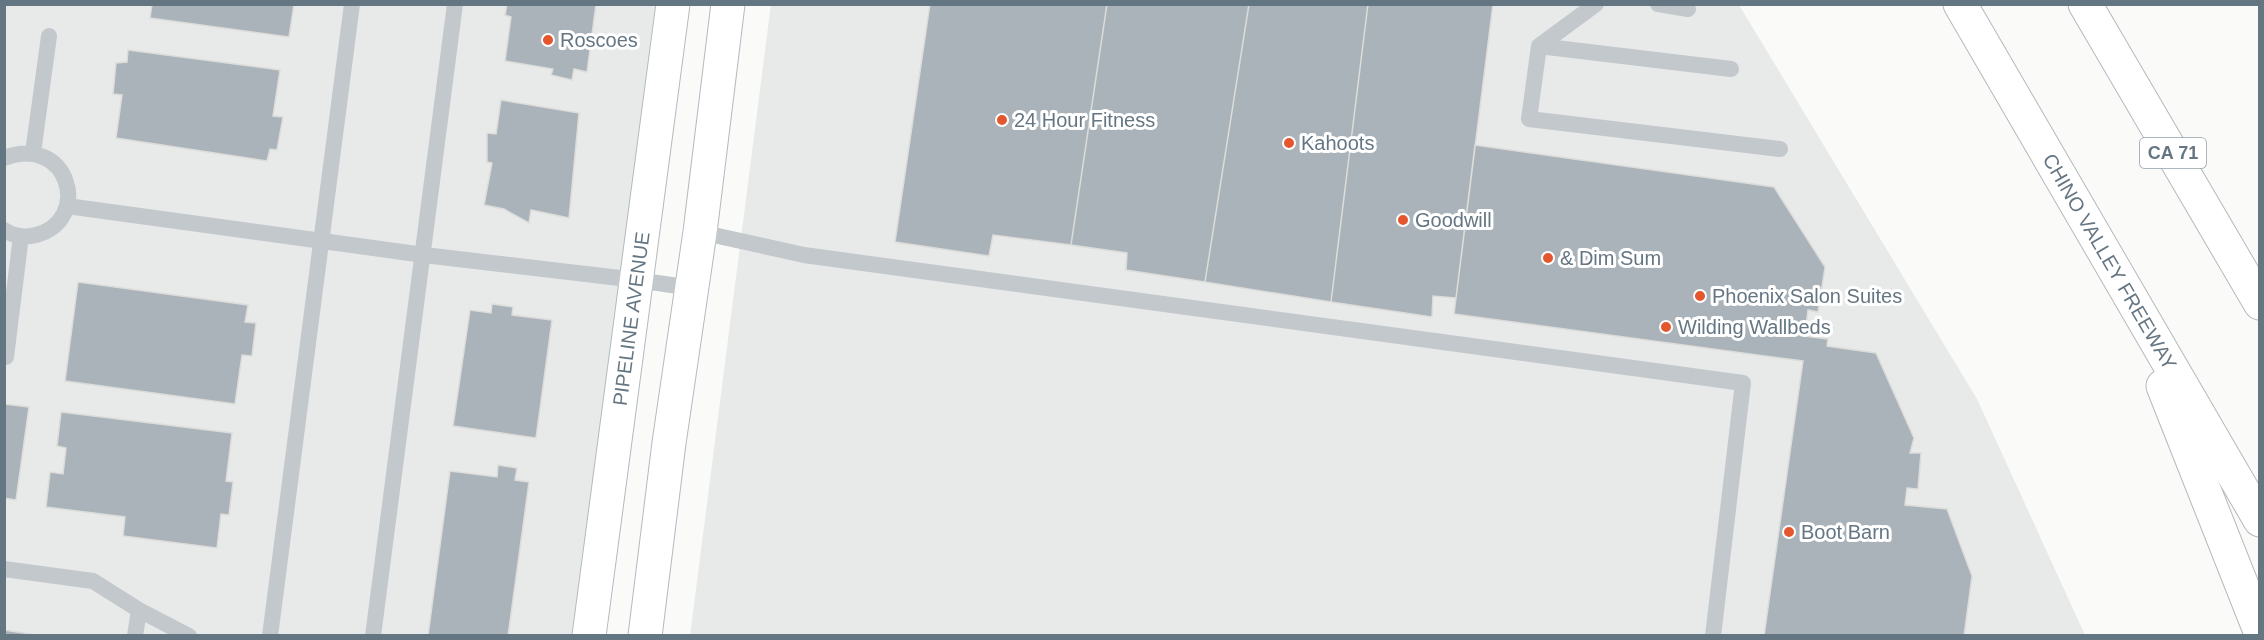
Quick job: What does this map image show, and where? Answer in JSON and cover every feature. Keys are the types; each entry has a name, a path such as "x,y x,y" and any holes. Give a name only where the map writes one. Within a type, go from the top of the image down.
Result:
{"main road":[{"name":"PIPELINE AVENUE","path":"589,636 673,4"},
{"path":"645,636 669,443 700,232 728,4"},
{"name":"CHINO VALLEY FREEWAY","path":"1960,4 2259,520"},
{"name":"CA 71","path":"2085,4 2259,303"},
{"path":"2122,281 2259,631"}],"lane":[{"path":"270,636 352,4"},
{"path":"373,636 455,4"},
{"path":"1596,4 1539,46 1529,119 1780,149"},
{"path":"1658,4 1689,9"},
{"path":"33,153 49,36"},
{"path":"1539,46 1731,69"},
{"path":"4,158 18,153 33,153 50,159 62,172 68,188 67,206 59,222 46,233 29,237 12,235 4,230"},
{"path":"67,206 424,255 692,288"},
{"path":"700,232 804,255 1743,383 1713,636"},
{"path":"6,357 21,236"},
{"path":"4,569 93,581 139,610 189,636"},
{"path":"135,636 139,610"}],"shaded area":[{"path":"771,4 1739,5 1977,399 2085,635 690,636"},
{"path":"4,5 687,5 603,635 5,635"}],"building":[{"path":"152,4 294,4 289,37 150,18"},
{"path":"507,4 596,4 587,72 574,69 572,80 551,75 553,69 505,61 511,17 505,15"},
{"name":"24 Hour Fitness","path":"930,4 1107,4 1071,245 993,235 989,256 895,242"},
{"path":"1107,4 1249,4 1205,282 1126,270 1127,253 1071,245"},
{"name":"Kahoots","path":"1249,4 1368,4 1331,302 1205,282"},
{"name":"Goodwill","path":"1368,4 1493,4 1456,298 1433,296 1432,317 1331,302"},
{"path":"128,50 280,70 273,116 283,117 277,150 270,149 267,161 116,138 122,95 113,94 116,63 127,62"},
{"path":"501,100 579,113 569,218 531,210 529,223 504,209 484,205 492,163 487,162 487,133 496,134"},
{"path":"1475,145 1774,187 1825,267 1818,312 1808,310 1805,336 1828,339 1827,346 1876,353 1914,438 1910,453 1921,453 1918,489 1907,488 1905,505 1947,509 1972,576 1964,636 1764,636 1803,361 1454,314"},
{"path":"78,282 248,305 245,322 256,323 252,356 242,355 235,404 65,381"},
{"path":"492,304 513,307 512,315 552,320 536,438 453,426 470,310 491,313"},
{"path":"4,404 29,407 16,500 4,498"},
{"path":"61,412 232,433 226,481 233,482 229,515 221,514 217,548 123,536 125,517 46,507 50,472 63,474 66,448 57,446"},
{"path":"498,465 517,468 515,480 529,482 508,636 428,636 450,471 497,477"},
{"path":"4,630 44,636 4,636"}],"place":[{"name":"Roscoes","path":"548,40"},
{"name":"24 Hour Fitness","path":"1002,120"},
{"name":"Kahoots","path":"1289,143"},
{"name":"Goodwill","path":"1403,220"},
{"name":"& Dim Sum","path":"1548,258"},
{"name":"Phoenix Salon Suites","path":"1700,296"},
{"name":"Wilding Wallbeds","path":"1666,327"},
{"name":"Boot Barn","path":"1789,532"}]}
